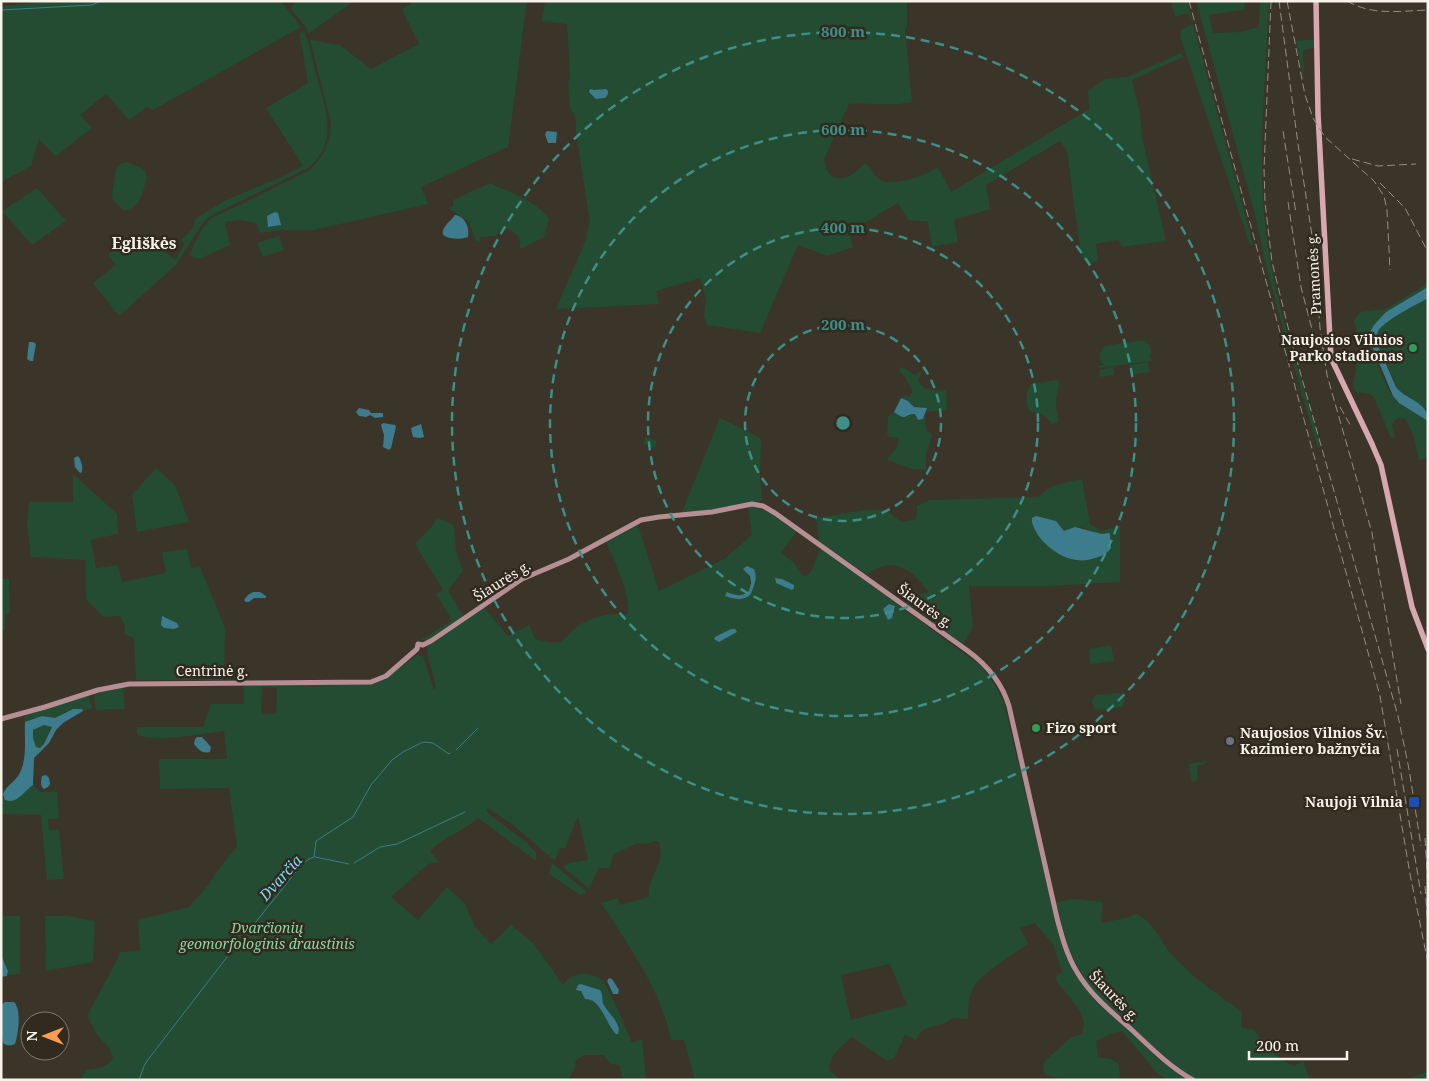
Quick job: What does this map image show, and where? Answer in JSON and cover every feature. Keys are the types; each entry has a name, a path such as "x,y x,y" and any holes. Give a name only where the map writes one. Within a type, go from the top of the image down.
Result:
{"main road":[{"name":"Pramonės g.","path":"1316,1 1318,114 1331,358 1381,466 1411,605 1428,649"},
{"name":"Šiaurės g.","path":"420,647 522,578 568,559 641,520 712,512 747,504 759,505 769,509 968,651 993,675 1003,690 1009,706 1059,927 1072,964 1086,986 1100,1001 1163,1059 1176,1070 1193,1080"},
{"name":"Centrinė g.","path":"1,719 103,688 129,684 370,682 386,676 420,647"}],"green space":[{"path":"57,1 281,1 301,27 153,110 147,107 129,120 106,94 80,115 92,128 56,156 39,139 31,166 1,182 1,6"},
{"path":"298,1 354,1 308,34 305,26 290,8"},
{"path":"415,1 527,1 508,147 421,187 428,204 314,230 282,230 260,233 256,223 240,220 225,222 230,245 199,259 189,255 201,231 211,218 310,170 323,154 330,136 331,122 310,40 340,45 371,69 419,44 402,9"},
{"path":"545,1 907,1 907,26 905,29 912,102 897,104 849,104 824,159 826,168 829,174 840,178 853,174 864,163 869,166 880,180 893,182 918,176 938,167 951,192 1089,109 1088,90 1105,79 1127,77 1181,53 1183,57 1132,80 1140,114 1142,137 1166,241 1122,247 1118,240 1096,244 1098,260 1089,264 1081,256 1067,151 1060,141 986,185 990,209 954,220 958,242 932,247 928,222 908,220 898,203 849,232 853,247 827,256 798,245 760,333 707,325 704,316 706,300 700,278 656,291 659,304 556,309 587,237 590,222 577,140 575,114 570,108 567,24 542,21"},
{"path":"1171,1 1187,1 1192,21 1188,13 1175,17"},
{"path":"1196,1 1244,1 1245,6 1243,10 1209,15 1213,33 1240,32 1259,27 1260,1 1269,1 1262,152 1262,182 1267,241 1283,319 1321,447 1318,448 1288,347 1265,262 1256,218"},
{"path":"1193,24 1253,244 1250,245 1180,36 1181,30"},
{"path":"304,32 326,111 327,135 324,147 318,158 308,168 210,216 200,227 176,265 119,316 93,283 116,265 108,254 116,249 121,251 144,233 159,241 155,247 159,246 175,260 184,245 182,239 193,228 195,219 224,201 303,166 266,108 308,83 300,36 300,33"},
{"path":"1316,39 1315,48 1303,50 1304,81 1296,41"},
{"path":"127,162 143,169 147,177 140,199 134,207 123,210 113,200 112,195 116,169 121,163"},
{"path":"490,183 530,202 544,212 549,219 544,237 521,249 519,236 509,229 501,229 496,236 481,237 479,242 476,241 469,222 449,208 453,206 453,200"},
{"path":"37,188 66,221 32,245 2,211"},
{"path":"279,236 284,250 263,257 257,243"},
{"path":"1428,283 1428,287 1386,312 1370,332 1378,364 1392,395 1428,421 1428,458 1419,460 1413,434 1405,419 1398,418 1393,422 1392,426 1395,437 1391,438 1374,397 1370,394 1356,392 1353,387 1358,338 1354,320 1360,312 1386,309"},
{"path":"1428,298 1428,413 1398,389 1378,346 1377,336 1378,331 1387,322"},
{"path":"1142,340 1148,343 1151,348 1149,358 1151,358 1151,361 1098,368 1098,366 1104,365 1100,355 1101,350 1105,346"},
{"path":"1148,362 1150,372 1130,375 1129,365"},
{"path":"902,367 915,375 920,371 921,374 918,380 923,387 934,390 946,390 947,410 927,412 927,408 914,407 908,401 901,398 906,395 909,397 913,392 905,377 899,371"},
{"path":"1113,367 1114,375 1100,377 1099,370"},
{"path":"1059,381 1056,399 1058,423 1052,424 1042,414 1031,411 1027,405 1026,398 1031,384"},
{"path":"894,412 902,417 915,414 917,420 920,421 925,416 926,431 931,433 932,436 926,454 926,470 912,469 887,460 899,442 898,438 890,437 887,434 888,417"},
{"path":"720,418 759,437 761,441 760,474 762,501 747,502 704,511 682,512"},
{"path":"645,437 656,441 655,448 643,444"},
{"path":"156,468 175,485 189,522 137,532 132,495"},
{"path":"73,474 117,514 118,534 91,540 96,568 118,565 122,582 166,573 162,552 187,549 191,568 200,567 225,628 224,680 136,680 134,638 124,634 125,626 120,616 104,617 86,599 86,560 31,557 27,524 29,502 73,502"},
{"path":"1082,479 1090,524 1101,531 1120,526 1120,582 1051,586 969,586 973,627 963,644 906,602 912,597 929,592 907,570 893,565 873,570 868,575 819,542 816,518 882,510 890,513 901,522 916,519 917,506 930,500 1039,497 1053,487","holes":["1047,519 1064,531 1080,527 1102,534 1110,534 1112,546 1078,561 1062,556"]},
{"name":"Dvarčionių geomorfologinis draustinis","path":"748,506 768,512 797,531 781,553 794,563 802,575 806,576 811,571 821,548 982,667 995,685 1004,703 1059,936 1067,960 1076,976 1099,1004 1160,1060 1188,1080 1168,1080 1157,1073 1122,1031 1096,1041 1098,1057 1111,1059 1119,1064 1119,1080 1071,1079 1045,1074 1043,1069 1045,1061 1070,1038 1081,1034 1084,1027 1077,1006 1057,982 1058,974 1062,973 1054,946 1035,923 1020,928 1028,944 992,969 975,985 968,1006 968,1019 952,1018 924,1030 916,1040 905,1035 894,1058 887,1061 852,1037 836,1052 830,1061 830,1071 842,1080 695,1080 684,1040 671,1040 667,1022 652,986 633,952 601,903 618,898 620,905 649,897 649,889 660,857 659,842 637,843 613,855 610,868 599,868 589,889 564,868 564,866 570,863 588,860 578,816 565,848 559,849 555,861 513,825 488,808 486,810 490,815 526,842 536,853 536,861 478,818 430,851 439,862 428,864 391,897 418,920 447,887 465,904 475,927 491,944 511,925 534,944 563,985 567,980 577,975 588,974 599,978 604,982 632,1043 642,1039 646,1080 623,1080 619,1065 610,1064 604,1055 584,1055 574,1062 576,1066 568,1080 80,1080 87,1070 105,1066 113,1057 87,1016 120,952 140,951 138,920 189,907 237,847 229,788 160,789 159,759 227,759 224,731 154,738 137,734 137,727 203,727 211,704 244,704 244,684 371,684 383,680 417,655 423,656 434,690 436,687 427,647 483,606 508,636 529,625 535,639 552,643 562,640 578,626 590,619 605,615 625,615 628,613 627,596 624,586 605,540 638,525 659,591 724,559 752,535","holes":["746,567 754,569 756,576 751,594 738,599 725,596 729,592 739,596 749,591 750,581","262,687 277,688 276,714 261,714","890,964 907,1005 851,1020 841,975","581,984 598,989 604,1005 619,1026 612,1031 600,1008 576,988"]},
{"path":"437,518 454,525 456,551 463,571 448,590 463,616 427,641 421,640 452,620 436,594 443,590 415,544 430,529"},
{"path":"1,579 9,579 10,613 5,614 5,630 1,630"},
{"path":"1111,645 1114,661 1090,664 1089,649"},
{"path":"123,687 125,709 96,710 95,694"},
{"path":"1123,694 1125,699 1122,707 1100,710 1093,706 1092,700 1095,695"},
{"path":"86,696 89,698 92,708 83,711 67,711 55,718 42,716 25,722 24,716"},
{"path":"44,725 52,726 44,744 40,748 36,747 33,730"},
{"path":"1207,761 1207,763 1197,766 1198,780 1192,782 1188,764"},
{"path":"33,785 40,792 57,792 59,818 48,819 49,830 59,830 64,879 47,880 41,815 1,814 1,794 3,794 5,800 10,801"},
{"path":"552,863 586,893 580,895 549,874"},
{"path":"1075,899 1103,902 1101,923 1126,918 1135,914 1147,921 1169,951 1189,972 1242,1012 1241,1027 1254,1030 1271,1051 1288,1063 1294,1066 1303,1061 1310,1080 1198,1080 1182,1071 1104,1002 1087,983 1069,951 1056,902"},
{"path":"1,916 20,916 20,974 8,975 1,955"},
{"path":"45,916 68,916 95,921 93,962 46,971"},
{"path":"1428,1071 1428,1080 1406,1080"}],"water":[{"path":"590,89 606,89 608,94 605,98 596,99 589,92"},
{"path":"547,131 557,132 556,143 548,143 545,134"},
{"path":"275,212 278,213 281,225 268,227 267,216"},
{"path":"455,215 462,218 466,223 468,237 455,239 443,235 445,227"},
{"path":"1428,287 1428,298 1387,322 1378,331 1377,337 1378,346 1396,387 1421,405 1427,414 1428,421 1399,403 1393,396 1372,346 1370,332 1386,312"},
{"path":"29,342 36,344 33,361 27,359"},
{"path":"901,398 908,401 914,407 927,408 923,419 918,420 915,414 904,417 894,412"},
{"path":"359,408 369,410 371,413 383,413 383,417 359,416 356,412"},
{"path":"383,423 395,425 396,427 389,450 383,447 384,435 381,425"},
{"path":"421,424 424,437 413,437 411,428"},
{"path":"78,456 82,464 81,473 75,467 74,458"},
{"path":"1036,516 1056,521 1064,531 1075,527 1102,534 1109,533 1111,548 1102,556 1087,560 1071,559 1049,547 1038,535 1032,520"},
{"path":"747,566 754,569 756,576 751,594 741,599 725,596 727,592 741,595 749,591 750,576 743,569"},
{"path":"775,578 794,585 794,588 792,590 776,583"},
{"path":"253,592 260,592 266,598 254,598 246,602 244,600"},
{"path":"889,604 895,606 892,618 888,620 883,609"},
{"path":"162,616 177,623 179,627 174,629 164,628 161,625"},
{"path":"735,629 737,632 719,642 714,639 715,637"},
{"path":"73,709 82,709 83,711 63,723 56,730 49,743 34,758 33,785 17,799 13,801 5,800 4,791 18,776 23,764 25,722 42,716 55,718","holes":["44,725 52,727 44,744 40,748 36,747 33,730"]},
{"path":"197,737 202,737 211,747 210,752 199,750 194,744"},
{"path":"46,775 49,778 50,784 44,789 41,785 41,779 42,776"},
{"path":"1,955 8,971 7,976 1,977"},
{"path":"609,978 612,979 619,990 618,994 613,994 607,981"},
{"path":"581,984 600,990 604,1005 618,1027 618,1034 612,1030 599,1007 591,1000 585,999 581,991 576,990 578,985"},
{"path":"5,1002 14,1002 18,1011 19,1022 16,1040 15,1044 10,1045 3,1043 1,1030 1,1005"}],"waterway":[{"path":"1,10 92,5 101,1"},
{"name":"Dvarčia","path":"456,750 478,728"},
{"name":"Dvarčia","path":"235,948 303,863 314,857 316,841 353,817 371,785 392,760 423,742 433,743 450,753"},
{"path":"354,863 380,847 397,844 465,812"},
{"path":"315,857 349,864"},
{"name":"Dvarčia","path":"139,1080 147,1061 227,957"}],"railway":[{"path":"1189,1 1380,696 1410,874 1428,963"},
{"path":"1271,1 1264,169 1265,202 1272,262 1293,347 1398,716 1409,769 1421,846"},
{"path":"1279,1 1315,255 1320,328 1327,375 1372,533 1377,562"},
{"path":"1287,1 1305,95 1313,118 1325,137 1374,181 1384,196 1387,210 1390,270"},
{"path":"1347,1 1376,11 1428,10"},
{"path":"1283,131 1296,213"},
{"path":"1352,159 1378,166 1416,164"},
{"path":"1380,183 1405,208 1428,252"},
{"path":"1288,202 1301,287 1316,345"},
{"path":"1340,407 1352,428"},
{"path":"1376,556 1401,704"},
{"path":"1397,749 1421,894"},
{"path":"1425,838 1428,888"},
{"path":"1425,886 1428,929"}],"place":[{"name":"Naujosios Vilnios Parko stadionas","path":"1413,348"},
{"name":"Fizo sport","path":"1036,728"},
{"name":"Naujosios Vilnios Šv. Kazimiero bažnyčia","path":"1230,741"},
{"name":"Naujoji Vilnia","path":"1414,802"}],"district":[{"name":"Egliškės","path":"144,243"}]}
